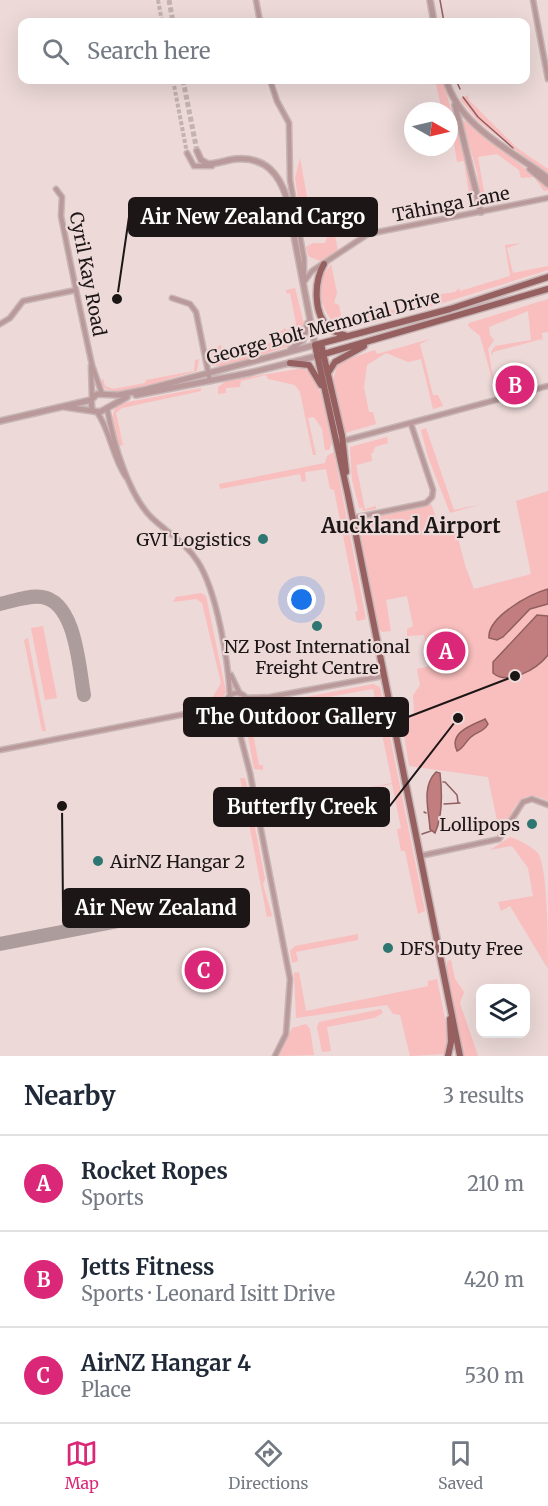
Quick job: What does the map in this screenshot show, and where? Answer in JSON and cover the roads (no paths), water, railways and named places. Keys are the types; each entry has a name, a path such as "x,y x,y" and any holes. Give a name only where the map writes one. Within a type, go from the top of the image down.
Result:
{"main road":[{"path":"324,264 316,283 322,315 330,328 347,336"},
{"name":"George Bolt Memorial Drive","path":"318,344 450,309 548,277"},
{"name":"George Bolt Memorial Drive","path":"320,355 548,290"},
{"path":"328,374 335,362 374,341"},
{"path":"318,344 325,393 353,518 450,1015 460,1056"},
{"path":"320,355 328,374 343,441 348,495"},
{"path":"290,363 309,365 325,393"},
{"path":"448,1056 451,1042 450,1015"}],"street":[{"path":"256,0 259,18"},
{"path":"430,0 433,18"},
{"path":"533,0 548,79"},
{"path":"271,84 277,101 289,123 290,180 304,259 304,283"},
{"path":"448,84 465,137 481,212"},
{"path":"452,95 468,118 548,184"},
{"path":"197,151 201,160 208,164 236,159 254,159 273,171 284,189 304,283 309,321 318,344"},
{"path":"187,153 191,163 197,167 236,159"},
{"path":"513,154 548,178"},
{"name":"Cyril Kay Road","path":"56,189 62,197 62,216 92,365 103,394"},
{"name":"Tāhinga Lane","path":"304,283 312,271 368,234 547,198"},
{"path":"0,324 10,318 23,302 76,290"},
{"path":"172,298 190,304 196,312 210,381"},
{"path":"282,354 301,342 309,321"},
{"name":"George Bolt Memorial Drive","path":"91,399 103,394 127,393 318,344"},
{"name":"George Bolt Memorial Drive","path":"95,411 108,408 123,398 210,381 320,355"},
{"name":"Cyril Kay Road","path":"91,399 92,365"},
{"path":"343,441 548,386"},
{"path":"0,750 206,710 226,702 230,695 229,672 207,578 187,548 140,505 127,477 103,394"},
{"path":"0,421 91,399 95,411 106,426 120,469 127,477"},
{"path":"65,407 95,411"},
{"path":"353,518 426,503 432,497 433,490 411,424"},
{"path":"229,672 240,694 245,698 247,707"},
{"path":"245,698 270,697 383,676"},
{"path":"230,695 240,694"},
{"path":"235,715 270,697"},
{"path":"226,702 228,710"},
{"path":"206,710 228,710 235,715 243,740 290,979 286,1034 275,1056"},
{"path":"242,713 243,740"},
{"path":"419,856 495,841 506,832 523,802 535,799 548,805"}],"waterway":[{"path":"440,0 443,18"},
{"path":"458,84 460,89"},
{"path":"463,97 478,117 513,148"},
{"path":"445,782 457,795 458,802"},
{"path":"444,804 460,803"},
{"path":"422,834 431,831"}],"tunnel":[{"path":"158,0 161,18"},
{"path":"169,0 172,18"},
{"path":"174,84 187,153"},
{"path":"184,84 197,151"}],"place":[{"name":"Air New Zealand Cargo","path":"117,299"},
{"name":"Jetts Fitness","path":"515,385"},
{"name":"GVI Logistics","path":"263,539"},
{"name":"NZ Post International Freight Centre","path":"317,626"},
{"name":"Rocket Ropes","path":"446,651"},
{"name":"The Outdoor Gallery","path":"515,676"},
{"name":"Butterfly Creek","path":"458,718"},
{"name":"Air New Zealand","path":"62,806"},
{"name":"Lollipops","path":"532,824"},
{"name":"AirNZ Hangar 2","path":"98,861"},
{"name":"DFS Duty Free","path":"388,948"},
{"name":"AirNZ Hangar 4","path":"204,970"}],"district":[{"name":"Auckland Airport","path":"411,525"}]}
